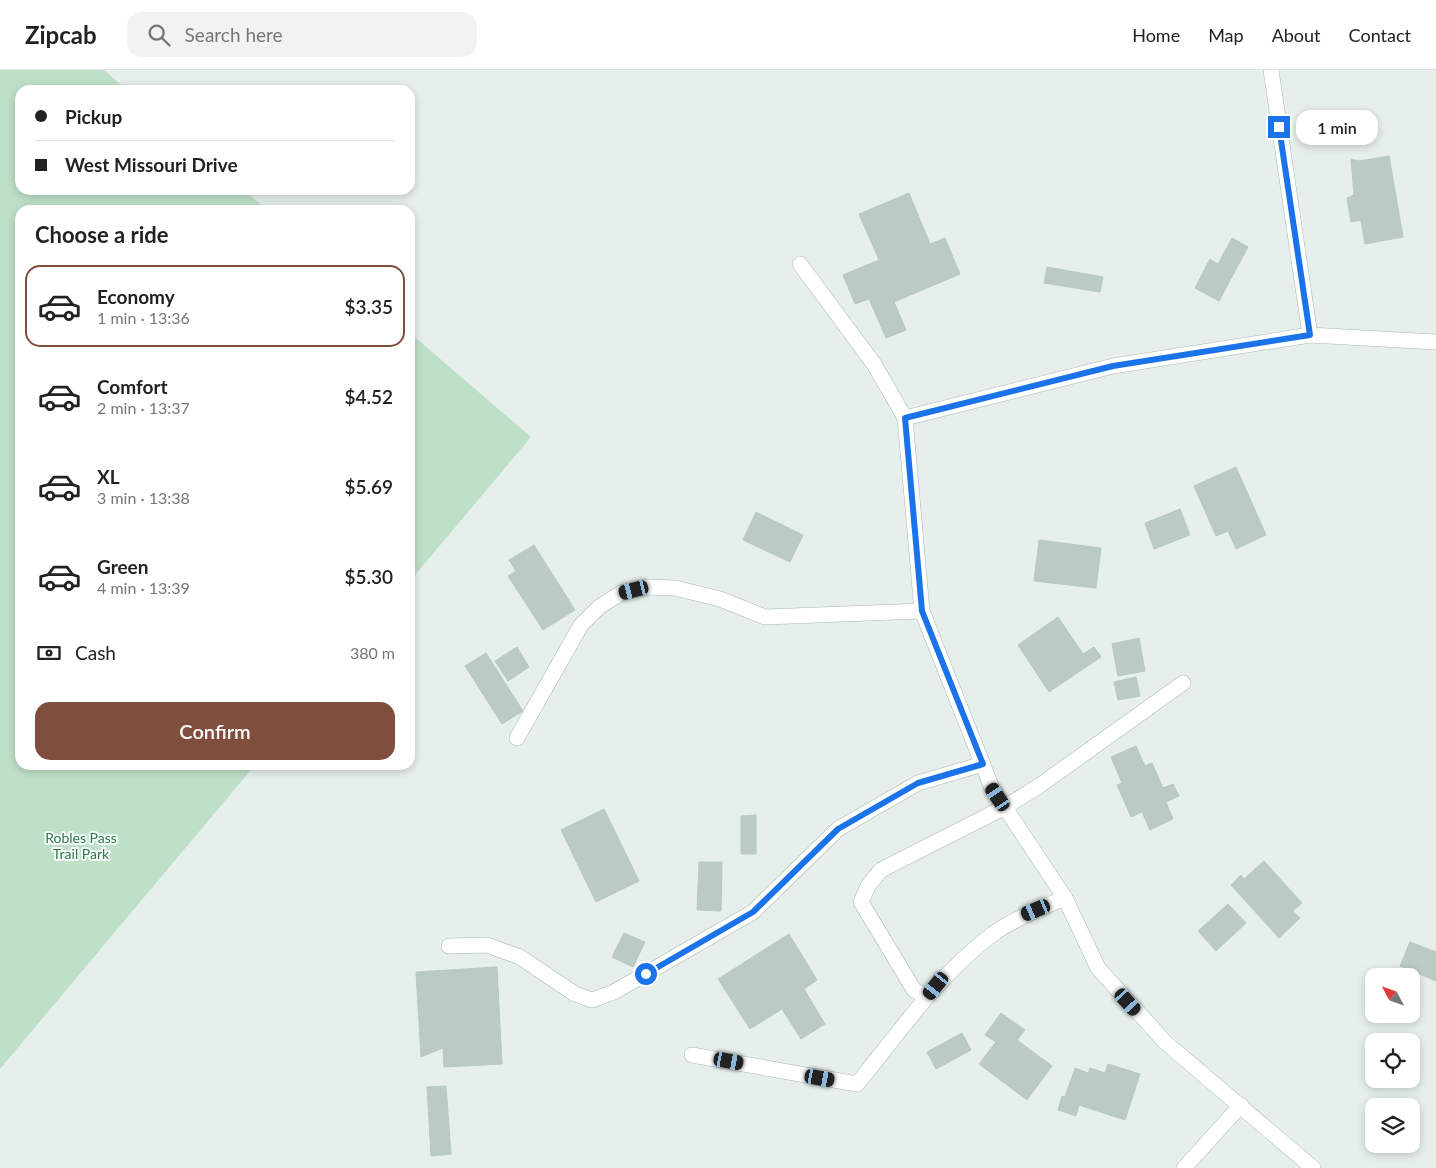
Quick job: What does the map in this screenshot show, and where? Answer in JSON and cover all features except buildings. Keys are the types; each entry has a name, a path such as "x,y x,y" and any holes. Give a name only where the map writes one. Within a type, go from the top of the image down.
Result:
{"street":[{"path":"1271,70 1310,335"},
{"path":"800,264 874,364 905,418 922,611 992,788 1065,898 1098,968 1165,1042 1313,1168"},
{"path":"905,418 1113,366 1310,335 1436,342"},
{"path":"517,738 581,625 599,607 621,593 647,587 675,588 720,598 765,617 922,611"},
{"path":"927,997 914,990 861,902 868,886 881,870 1005,806 1039,786 1184,683"},
{"path":"448,946 487,945 520,957 575,994 592,1000 614,992 753,912 838,829 918,783 983,764"},
{"path":"692,1055 857,1084 946,974 991,936 1022,916 1065,898"},
{"path":"1184,1168 1241,1105"}],"green space":[{"name":"Robles Pass Trail Park","path":"0,70 104,70 121,85 15,85 15,195 250,195 261,205 15,205 15,770 251,770 0,1069"},
{"path":"415,337 531,437 415,575"}],"route":[{"path":"646,974 753,912 838,829 918,783 983,764 922,611 905,418 1113,366 1310,335 1279,127"}]}
